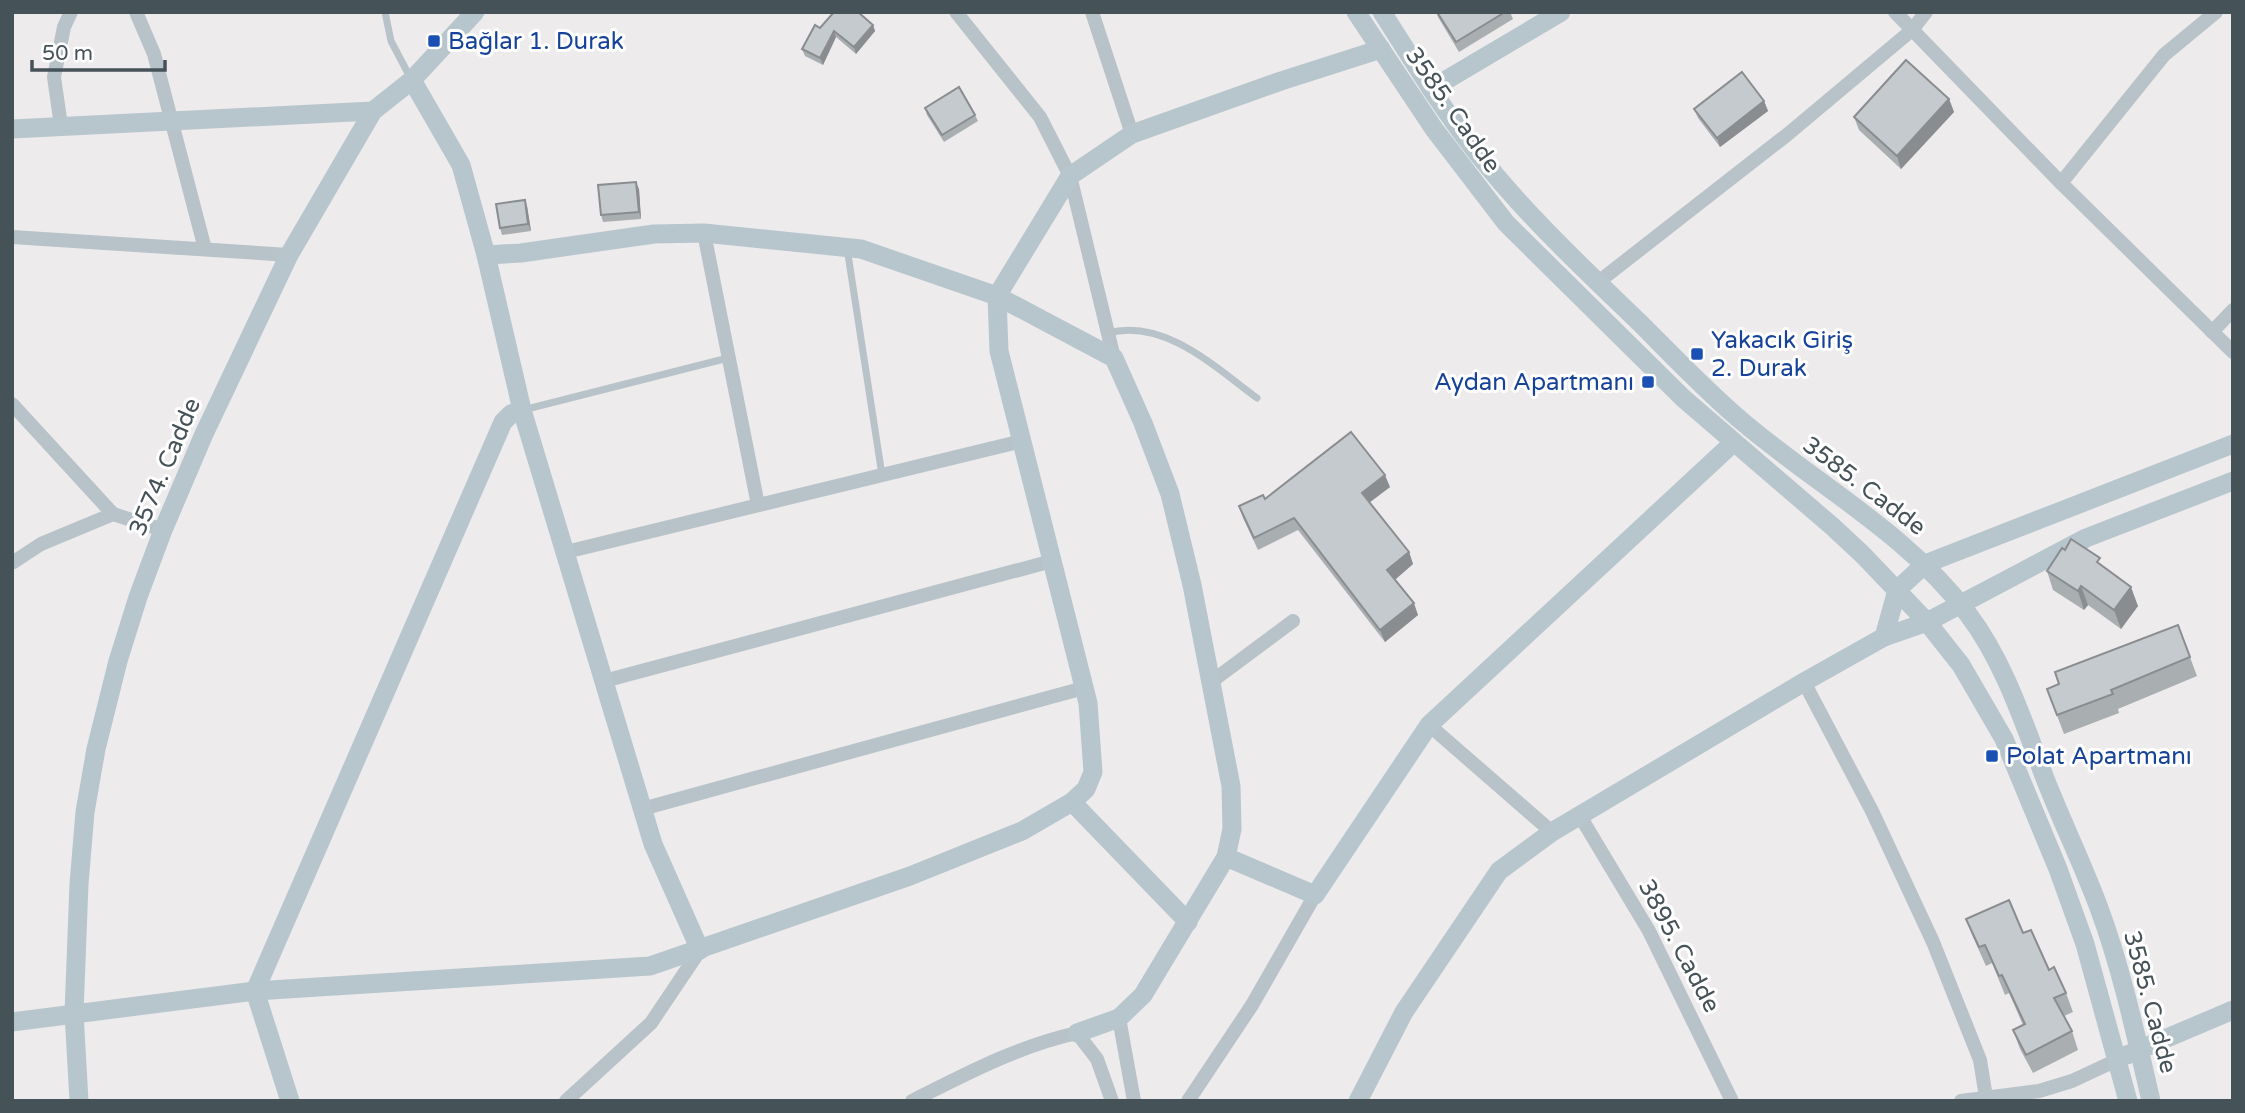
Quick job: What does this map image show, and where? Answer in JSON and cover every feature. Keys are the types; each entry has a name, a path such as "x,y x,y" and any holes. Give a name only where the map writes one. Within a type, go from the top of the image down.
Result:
{"street":[{"path":"61,126 54,77 64,27 71,12"},
{"path":"136,12 154,54 205,249"},
{"name":"3574. Cadde","path":"79,1101 74,1013 85,812 96,749 126,635 163,530 204,434 289,255 373,111 412,80 475,12"},
{"path":"912,1101 986,1063 1042,1041 1077,1033 1119,1018 1143,995 1188,922 1226,857 1232,829 1231,786 1192,585 1170,494 1114,358 1070,176 1040,117 956,12"},
{"path":"1092,12 1132,134"},
{"name":"3585. Cadde","path":"1356,12 1458,163 1506,223 1683,398 1833,527 1927,622 1961,665 2004,739 2078,923 2128,1101"},
{"name":"3585. Cadde","path":"1382,12 1431,89 1477,153 1519,203 1708,392 1803,470 1881,526 1925,564 1959,603 1996,656 2090,884 2111,946 2151,1101"},
{"path":"1431,89 1562,12"},
{"path":"1895,12 2061,183 2233,352"},
{"path":"1597,282 1788,134 1912,30 1926,12"},
{"path":"2061,183 2164,55 2211,14"},
{"path":"12,1021 255,992 650,966 923,871 1022,831 1072,802 1086,789 1093,772 1088,703 999,351 997,296 1070,176 1132,134 1281,80 1381,50"},
{"path":"412,80 461,165 486,255 522,410 653,845 701,950"},
{"path":"12,129 373,111"},
{"path":"486,255 521,253 654,234 704,233 861,248 997,296 1114,358"},
{"path":"704,233 758,505"},
{"path":"12,237 289,255"},
{"path":"2212,332 2233,310"},
{"path":"12,404 113,514 163,530"},
{"path":"290,1101 255,992 503,422 511,414 522,410"},
{"path":"566,552 1022,441"},
{"path":"1188,1101 1252,1005 1315,895 1429,725 1733,443"},
{"path":"1884,638 1897,590 1925,564 2233,444"},
{"path":"1358,1101 1404,1012 1499,871 1552,832 1804,682 1884,638 1927,622 2086,538 2233,481"},
{"path":"12,563 41,544 113,514"},
{"path":"604,681 1052,561"},
{"path":"1211,682 1293,621"},
{"path":"1804,682 1872,811 1933,942 1980,1060 1986,1097"},
{"path":"642,809 1084,688"},
{"path":"1429,725 1552,832"},
{"path":"1072,802 1188,922"},
{"name":"3895. Cadde","path":"1580,816 1660,952 1732,1101"},
{"path":"1226,857 1315,895"},
{"path":"566,1101 651,1023 701,950"},
{"path":"1961,1101 2055,1087 2233,1010"},
{"path":"1119,1018 1134,1101"},
{"path":"1077,1033 1097,1059 1112,1101"},
{"path":"923,1101 936,1089"}],"lane":[{"path":"385,12 391,41 412,80"},
{"path":"847,247 882,475"},
{"path":"1108,333 1133,330 1157,335 1195,352 1256,398"},
{"path":"522,410 729,357"}],"building":[{"path":"834,12 858,12 873,25 854,47 834,31 820,58 802,49 815,25 820,28"},
{"path":"1437,12 1505,12 1456,42"},
{"path":"1906,60 1949,99 1897,156 1854,117"},
{"path":"1742,72 1764,101 1717,138 1694,109"},
{"path":"959,87 975,115 942,135 925,108"},
{"path":"636,182 639,212 601,215 598,185"},
{"path":"525,200 528,224 500,228 496,204"},
{"path":"1351,432 1385,475 1362,493 1409,552 1387,570 1414,603 1380,630 1294,518 1254,538 1239,506 1263,495 1265,499"},
{"path":"2071,539 2100,558 2097,562 2131,587 2114,610 2081,586 2078,591 2047,571"},
{"path":"2178,625 2190,657 2111,690 2113,694 2057,715 2047,689 2059,684 2055,672"},
{"path":"2009,900 2023,933 2031,930 2049,970 2054,967 2066,993 2054,998 2072,1031 2026,1055 2013,1030 2025,1024 2002,975 1999,976 1985,945 1979,947 1966,919"}],"place":[{"name":"Bağlar 1. Durak","path":"434,41"},
{"name":"Yakacık Giriş 2. Durak","path":"1697,354"},
{"name":"Aydan Apartmanı","path":"1648,382"},
{"name":"Polat Apartmanı","path":"1992,756"}]}
